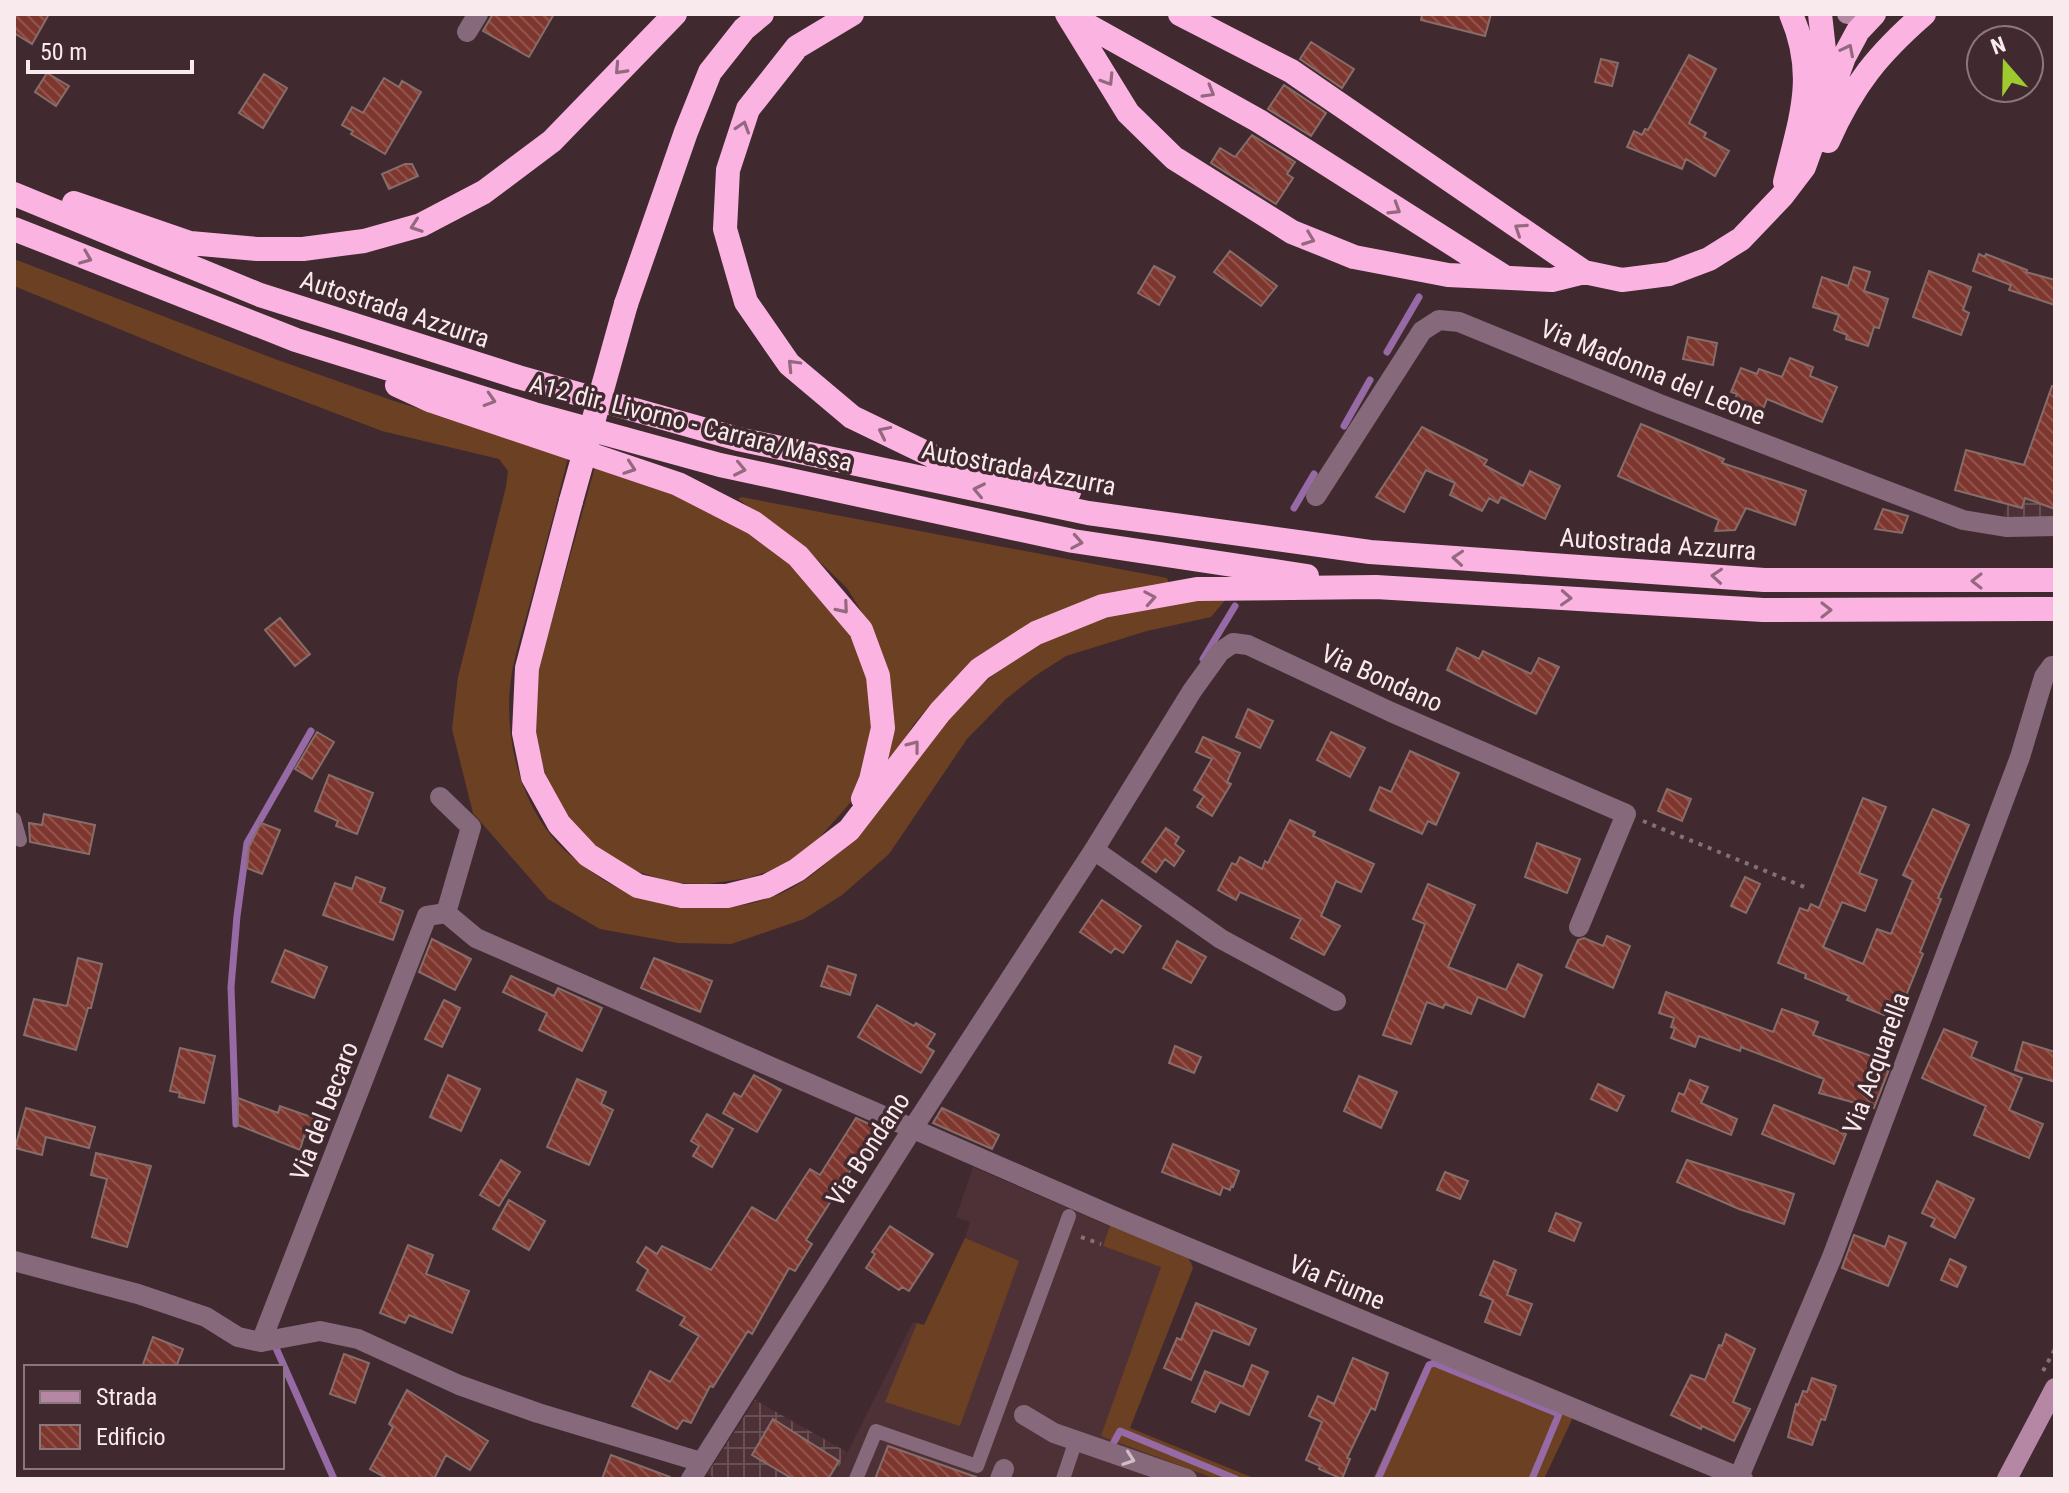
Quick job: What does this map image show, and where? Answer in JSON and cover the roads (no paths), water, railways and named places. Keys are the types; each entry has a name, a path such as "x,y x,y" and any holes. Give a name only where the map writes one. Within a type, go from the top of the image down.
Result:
{"highway":[{"path":"14,185 190,243 257,249 303,249 364,241 421,225 484,192 552,141 675,14"},
{"path":"762,14 744,29 710,72 686,132 626,304 527,668 524,733 533,777 559,824 588,855 638,886 682,896 727,896 767,886 797,870 849,830 940,712 980,669 1036,633 1103,606 1197,589 1376,587 1763,610 2055,609"},
{"path":"852,14 797,47 748,109 728,170 725,229 746,302 789,364 852,417 947,463 1077,494 1171,524"},
{"path":"1068,14 1128,113 1174,158 1292,232 1354,257 1448,275 1552,280 1584,272"},
{"path":"1068,14 1259,121 1505,278"},
{"path":"1180,14 1291,71 1584,272 1622,280 1669,274 1709,259 1741,239 1782,196 1816,167 1841,112 1866,71 1893,41 1924,14"},
{"path":"1782,196 1802,113 1806,68 1791,14"},
{"path":"1782,196 1818,93 1824,50 1820,14"},
{"path":"1782,196 1804,167 1844,57 1858,31 1874,14"},
{"name":"Autostrada Azzurra","path":"14,194 260,295 518,377 738,439 1088,513 1370,552 1764,580 2055,580"},
{"name":"A12 dir. Livorno - Carrara/Massa","path":"14,229 296,340 534,414 720,465 1073,541 1376,587"},
{"path":"296,340 432,401 678,484 754,523 798,556 861,630 878,676 883,728 871,780 849,830"}],"main road":[{"path":"1847,14 1866,14"},
{"path":"2007,1479 2055,1388"}],"street":[{"name":"Via Madonna del Leone","path":"1316,496 1422,331 1439,320 1459,322 1657,403 1963,520 2006,527 2055,526"},
{"name":"Via Bondano","path":"696,1470 1094,850 1192,691 1220,652 1233,643 1248,645 1391,712 1626,814 1579,927"},
{"name":"Via Acquarella","path":"1741,1478 1832,1257 2020,757 2044,677 2055,666"},
{"path":"440,797 471,827 446,913"},
{"path":"1094,850 1221,939 1336,1001"},
{"name":"Via Fiume","path":"446,913 476,938 1115,1217 1741,1478"},
{"name":"Via del becaro","path":"261,1342 427,916 446,913"},
{"path":"14,1261 138,1294 206,1317 238,1337 261,1342 320,1331 358,1339 459,1385 696,1470"},
{"path":"1024,1415 1063,1436 1187,1479"}],"lane":[{"path":"14,819 20,840"},
{"path":"856,1479 876,1431 977,1466 1069,1216"},
{"path":"1063,1436 1074,1446 1063,1479"}],"waterway":[{"path":"1387,352 1419,297"},
{"path":"1344,426 1370,380"},
{"path":"1294,508 1314,474"},
{"path":"1203,659 1235,606"},
{"path":"236,1124 231,987 247,843 311,731"},
{"path":"276,1348 284,1365"},
{"path":"1378,1479 1429,1365 1434,1363 1559,1414 1532,1479"},
{"path":"284,1366 334,1479"},
{"path":"1114,1442 1120,1431 1236,1479"}]}
